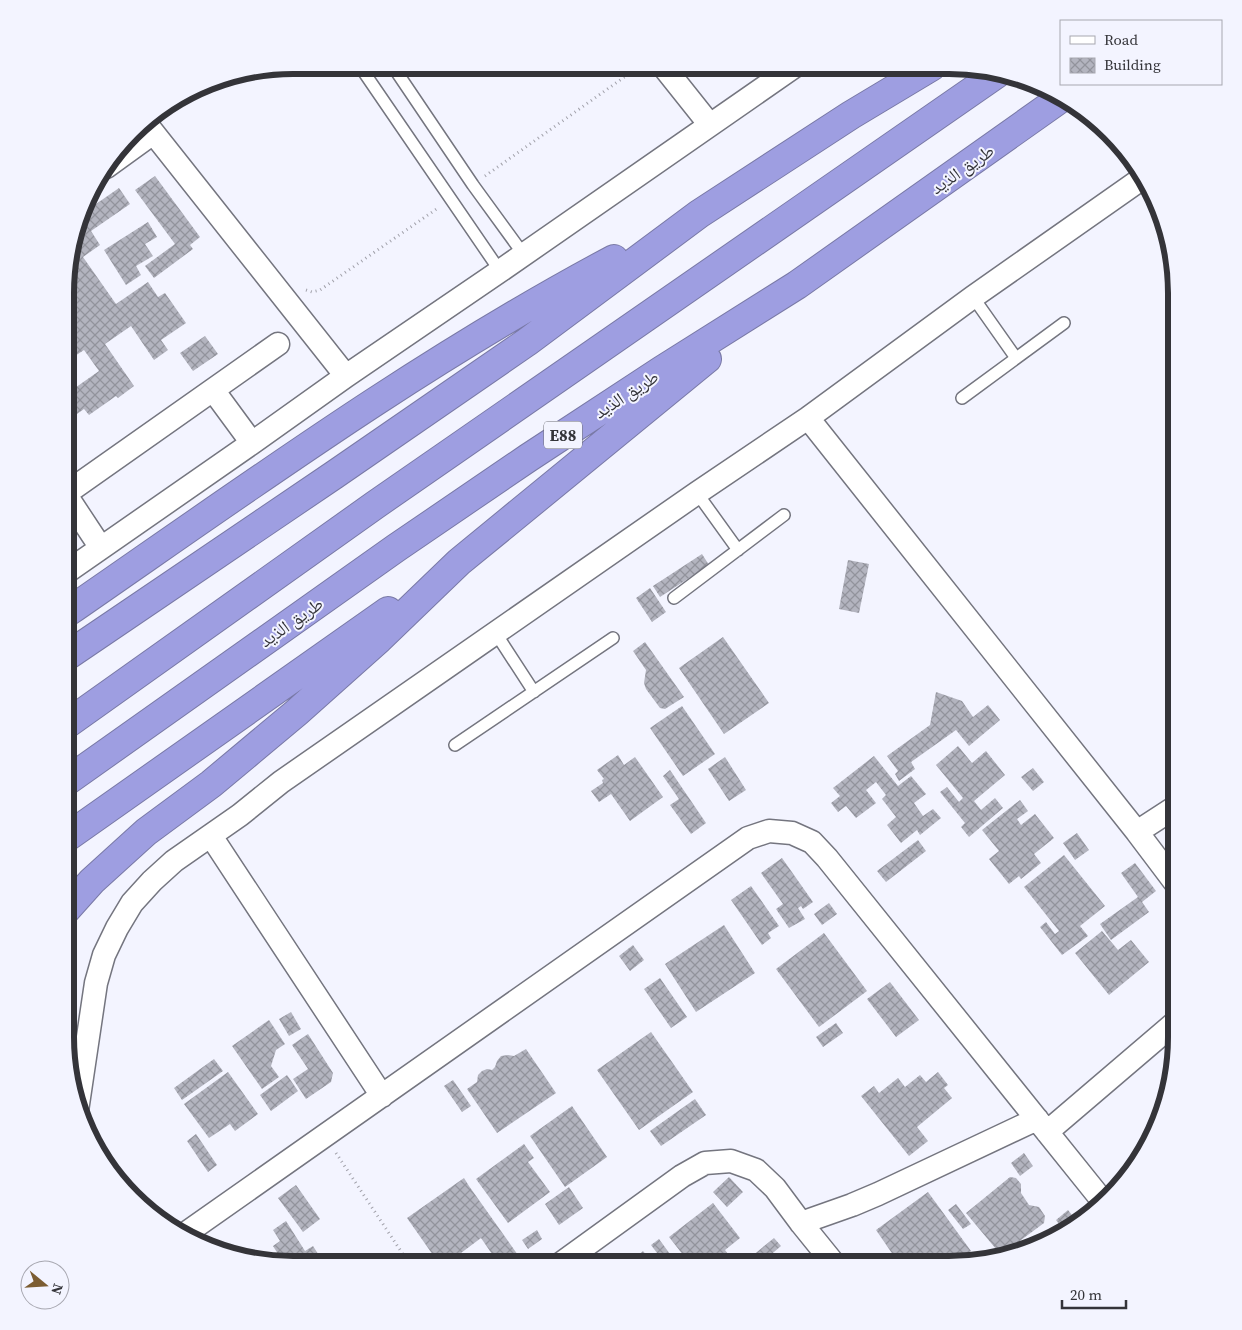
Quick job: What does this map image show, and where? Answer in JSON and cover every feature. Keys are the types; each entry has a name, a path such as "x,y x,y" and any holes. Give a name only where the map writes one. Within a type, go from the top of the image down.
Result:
{"highway":[{"path":"74,651 519,347 700,214 920,74"},
{"path":"74,719 376,504 991,78"},
{"name":"طريق الذيد","path":"74,776 396,548 662,370 797,286 1056,102"},
{"path":"74,608 315,441 408,380 576,280 700,214"},
{"path":"74,832 459,562 797,286"},
{"path":"74,901 92,881 146,832 211,784 296,713 379,639 459,562"}],"street":[{"path":"669,74 710,125"},
{"path":"74,567 252,444 346,376 524,255 783,74"},
{"path":"148,128 346,376"},
{"path":"80,1090 96,983 104,955 132,903 152,881 174,862 281,782 495,632 808,418 973,297 1138,181"},
{"path":"74,488 278,344"},
{"path":"213,390 252,444"},
{"path":"808,418 1137,832 1168,874"},
{"path":"74,507 101,548"},
{"path":"1137,832 1168,811"},
{"path":"190,1231 748,838 769,832 792,833 812,842 827,858 1100,1196"},
{"path":"211,836 382,1096"},
{"path":"801,1223 844,1208 1042,1126 1168,1027"},
{"path":"570,1256 682,1176 705,1163 731,1161 756,1170 775,1188 828,1256"}],"lane":[{"path":"365,74 500,271"},
{"path":"398,74 524,255"},
{"path":"973,297 1016,358"},
{"path":"962,398 1064,323"},
{"path":"697,493 738,550"},
{"path":"674,598 784,515"},
{"path":"495,632 534,692"},
{"path":"455,745 613,638"}],"path":[{"path":"325,1136 405,1256"}],"building":[{"path":"155,176 200,237 190,245 193,249 154,278 145,266 175,244 135,190"},
{"path":"119,188 130,204 91,231 100,245 83,257 116,304 148,282 158,297 165,293 186,323 161,340 168,350 154,360 131,326 105,344 134,386 89,415 84,409 74,416 74,389 99,371 84,350 75,356 74,354 74,278 81,236 91,208"},
{"path":"148,222 157,237 145,244 153,256 136,266 141,275 126,285 104,250"},
{"path":"205,336 218,354 193,371 180,353"},
{"path":"702,554 709,565 660,597 653,586"},
{"path":"848,560 869,564 859,613 839,609"},
{"path":"650,588 666,612 652,622 636,598"},
{"path":"723,637 769,703 724,734 679,668"},
{"path":"645,642 684,697 665,709 660,708 646,689 644,683 646,670 633,651"},
{"path":"936,692 962,701 973,717 988,705 1000,720 969,746 956,730 911,762 915,769 899,781 895,774 898,771 887,756 930,725"},
{"path":"682,706 715,754 683,776 650,728"},
{"path":"958,746 972,763 986,751 1005,775 974,801 981,810 995,798 1003,808 969,837 961,827 965,823 940,792 947,787 959,802 963,798 936,765"},
{"path":"618,755 624,765 635,757 663,797 630,821 611,794 599,802 591,791 603,783 602,780 604,779 597,770"},
{"path":"874,756 898,786 911,776 926,794 914,803 923,816 933,809 941,818 920,835 917,830 901,843 887,825 896,817 882,799 886,795 876,782 866,790 876,803 856,818 846,806 838,812 831,803 840,796 833,788"},
{"path":"725,757 746,790 729,801 708,769"},
{"path":"1033,768 1044,782 1033,791 1021,777"},
{"path":"670,770 706,823 691,834 670,805 679,799 663,776"},
{"path":"1020,800 1028,811 1017,819 1021,825 1035,814 1054,838 1034,854 1041,863 1021,879 1019,876 1009,884 989,859 999,851 982,830"},
{"path":"1077,833 1089,850 1075,860 1063,843"},
{"path":"918,840 926,851 886,882 877,871"},
{"path":"1064,855 1105,906 1080,926 1088,936 1062,955 1040,927 1046,922 1055,934 1059,931 1024,887"},
{"path":"782,858 813,902 803,909 801,906 798,908 805,919 789,928 776,909 783,904 761,873"},
{"path":"1135,863 1156,891 1142,902 1149,912 1111,940 1100,924 1138,897 1121,873"},
{"path":"751,886 779,926 768,933 771,938 762,945 731,900"},
{"path":"829,903 837,914 822,925 814,914"},
{"path":"724,925 755,973 696,1012 665,964"},
{"path":"1102,931 1118,950 1131,940 1149,962 1109,995 1075,953"},
{"path":"824,933 867,991 819,1027 776,969"},
{"path":"633,945 644,960 630,971 619,956"},
{"path":"660,978 687,1017 671,1028 644,989"},
{"path":"890,982 919,1020 896,1037 867,999"},
{"path":"291,1012 301,1029 289,1036 279,1019"},
{"path":"269,1020 285,1044 276,1050 271,1066 279,1077 262,1089 232,1046"},
{"path":"836,1023 843,1033 823,1047 816,1037"},
{"path":"651,1032 693,1092 639,1130 597,1070"},
{"path":"308,1034 333,1073 331,1082 306,1099 293,1079 308,1069 292,1045"},
{"path":"526,1049 556,1093 497,1133 467,1089 477,1082 478,1075 482,1071 492,1070 501,1056 514,1056"},
{"path":"214,1059 223,1071 182,1100 174,1088"},
{"path":"228,1072 258,1114 235,1131 230,1124 209,1138 184,1104"},
{"path":"938,1072 948,1085 944,1088 952,1098 917,1127 928,1141 909,1156 861,1096 874,1086 879,1093 898,1078 905,1087 920,1075 926,1082"},
{"path":"287,1075 298,1091 271,1111 260,1095"},
{"path":"453,1080 471,1106 462,1112 444,1086"},
{"path":"695,1099 706,1115 661,1146 650,1131"},
{"path":"572,1106 607,1157 565,1187 530,1136"},
{"path":"196,1134 217,1165 208,1172 187,1141"},
{"path":"524,1144 534,1158 528,1162 550,1192 508,1223 476,1179"},
{"path":"1024,1153 1033,1166 1020,1176 1011,1163"},
{"path":"729,1177 743,1192 727,1207 713,1192"},
{"path":"1010,1177 1016,1178 1021,1184 1021,1193 1029,1205 1039,1207 1045,1216 1044,1223 1011,1248 998,1251 966,1213"},
{"path":"464,1178 519,1256 490,1256 492,1254 481,1238 457,1256 434,1256 407,1218"},
{"path":"296,1185 320,1219 303,1232 278,1198"},
{"path":"569,1187 583,1208 559,1225 545,1204"},
{"path":"928,1192 971,1251 964,1256 894,1256 876,1230"},
{"path":"713,1203 740,1238 725,1250 730,1256 684,1256 669,1237"},
{"path":"956,1204 971,1224 963,1229 948,1210"},
{"path":"1068,1210 1074,1217 1060,1226 1056,1220"},
{"path":"286,1221 305,1251 313,1246 319,1256 275,1256 278,1254 273,1246 280,1241 273,1230"},
{"path":"537,1230 542,1239 528,1249 522,1240"},
{"path":"774,1238 781,1246 769,1256 752,1256"},
{"path":"659,1239 671,1256 659,1256 651,1245"},
{"path":"643,1251 647,1256 637,1256"}]}
